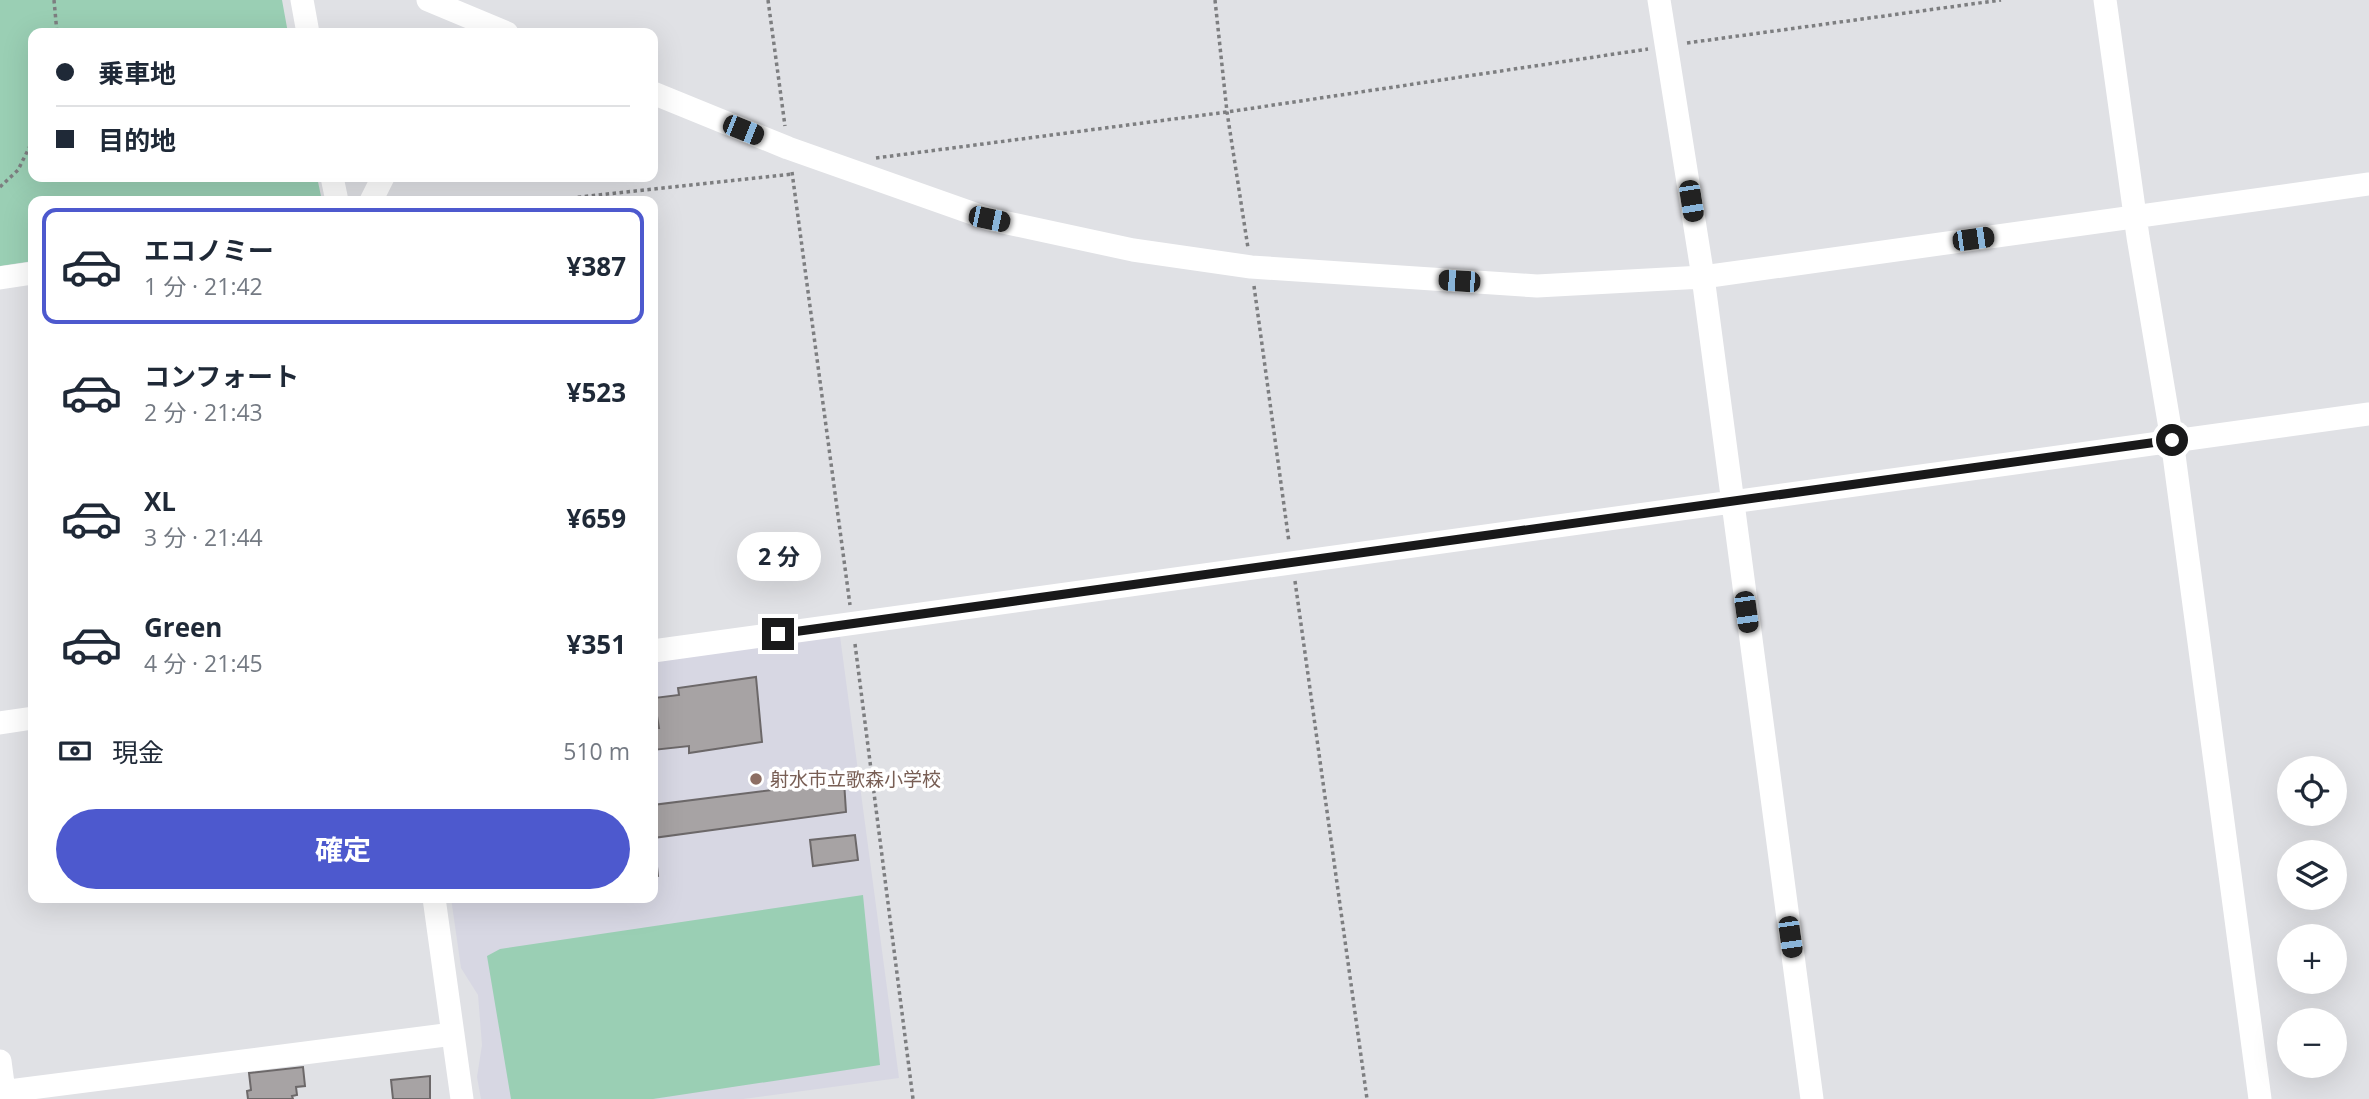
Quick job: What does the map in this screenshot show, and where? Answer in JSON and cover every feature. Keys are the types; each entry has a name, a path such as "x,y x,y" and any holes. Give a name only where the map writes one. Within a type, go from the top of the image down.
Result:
{"street":[{"path":"302,0 307,28"},
{"path":"428,0 456,24 479,28"},
{"path":"1659,0 1703,277 1812,1099"},
{"path":"2105,0 2135,215 2172,440 2259,1099"},
{"path":"658,95 788,148 989,219 1133,250 1251,267 1537,286 1703,277 2369,184"},
{"path":"0,278 28,274"},
{"path":"658,650 2369,414"},
{"path":"0,723 28,719"},
{"path":"435,903 462,1099"},
{"path":"0,1061 3,1094 453,1034"}],"path":[{"path":"54,0 57,28"},
{"path":"589,196 793,174 768,0"},
{"path":"1215,0 1227,112 1367,1099"},
{"path":"872,158 1227,112 1667,46 2001,0"},
{"path":"0,187 18,170 28,150"}],"shaded area":[{"name":"射水市立歌森小学校","path":"840,636 899,1078 743,1099 481,1099 477,1077 482,1045 478,995 461,968 452,903 658,903 658,660"}],"green space":[{"path":"0,0 282,0 287,28 28,28 28,182 318,182 321,196 28,196 28,262 0,266"},
{"path":"863,895 880,1065 653,1099 511,1099 487,956 500,949"}],"building":[{"path":"756,677 762,742 689,753 689,746 658,749 658,698 679,695 678,688"},
{"path":"844,781 846,812 658,837 658,804"},
{"path":"855,835 858,860 813,866 810,840"},
{"path":"303,1067 305,1086 296,1087 297,1095 292,1096 293,1099 248,1099 247,1091 251,1090 249,1073"},
{"path":"430,1076 430,1099 393,1099 391,1080"}],"place":[{"name":"射水市立歌森小学校","path":"756,779"}],"route":[{"path":"778,634 2172,440"}]}
